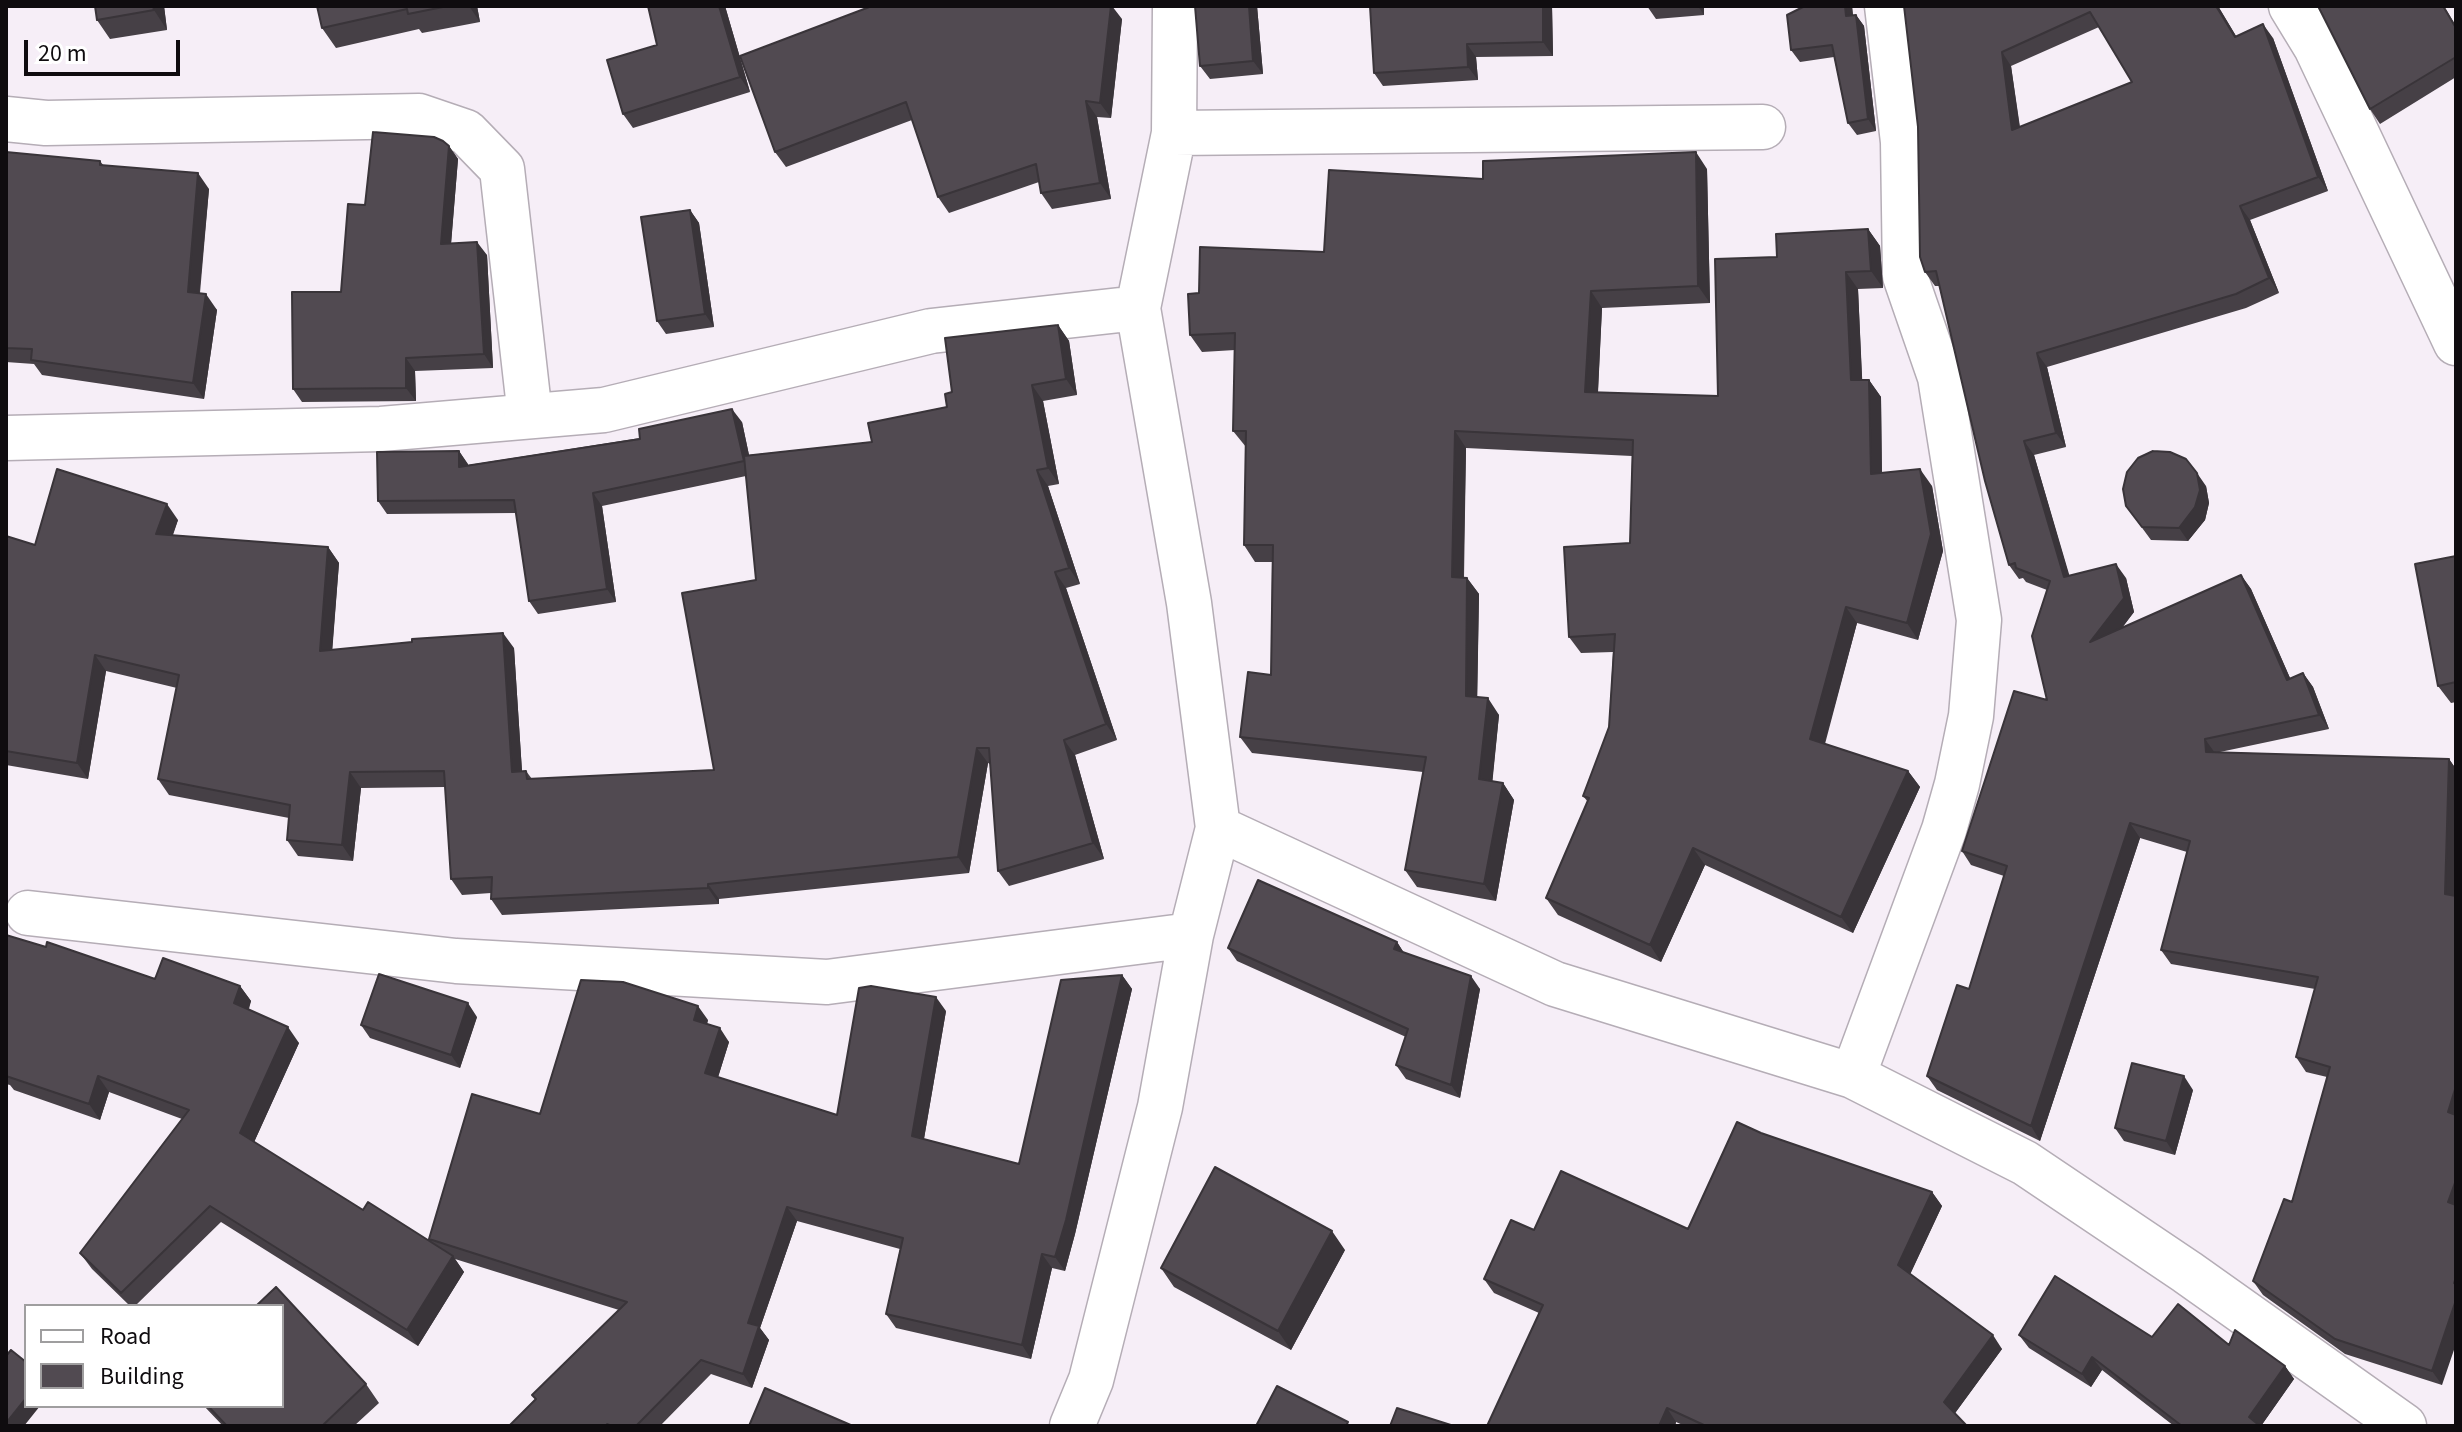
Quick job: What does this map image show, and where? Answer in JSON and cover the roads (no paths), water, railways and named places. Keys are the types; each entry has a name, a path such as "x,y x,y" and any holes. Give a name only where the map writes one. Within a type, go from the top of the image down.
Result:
{"street":[{"path":"1072,1426 1091,1380 1160,1107 1191,935 1218,828 1189,603 1138,308 1174,133 1175,6"},
{"path":"1853,1076 1944,830 1957,784 1971,716 1979,620 1940,377 1905,276 1903,142 1887,6"},
{"path":"2291,6 2316,47 2456,343"},
{"path":"6,119 46,123 419,116 466,132 502,169 530,416"},
{"path":"1174,133 1763,127"},
{"path":"6,438 381,429 604,410 931,331 1138,308"},
{"path":"1218,828 1555,984 1853,1076 2025,1163 2187,1272 2404,1426"},
{"path":"28,913 456,961 827,982 1191,935"}]}
